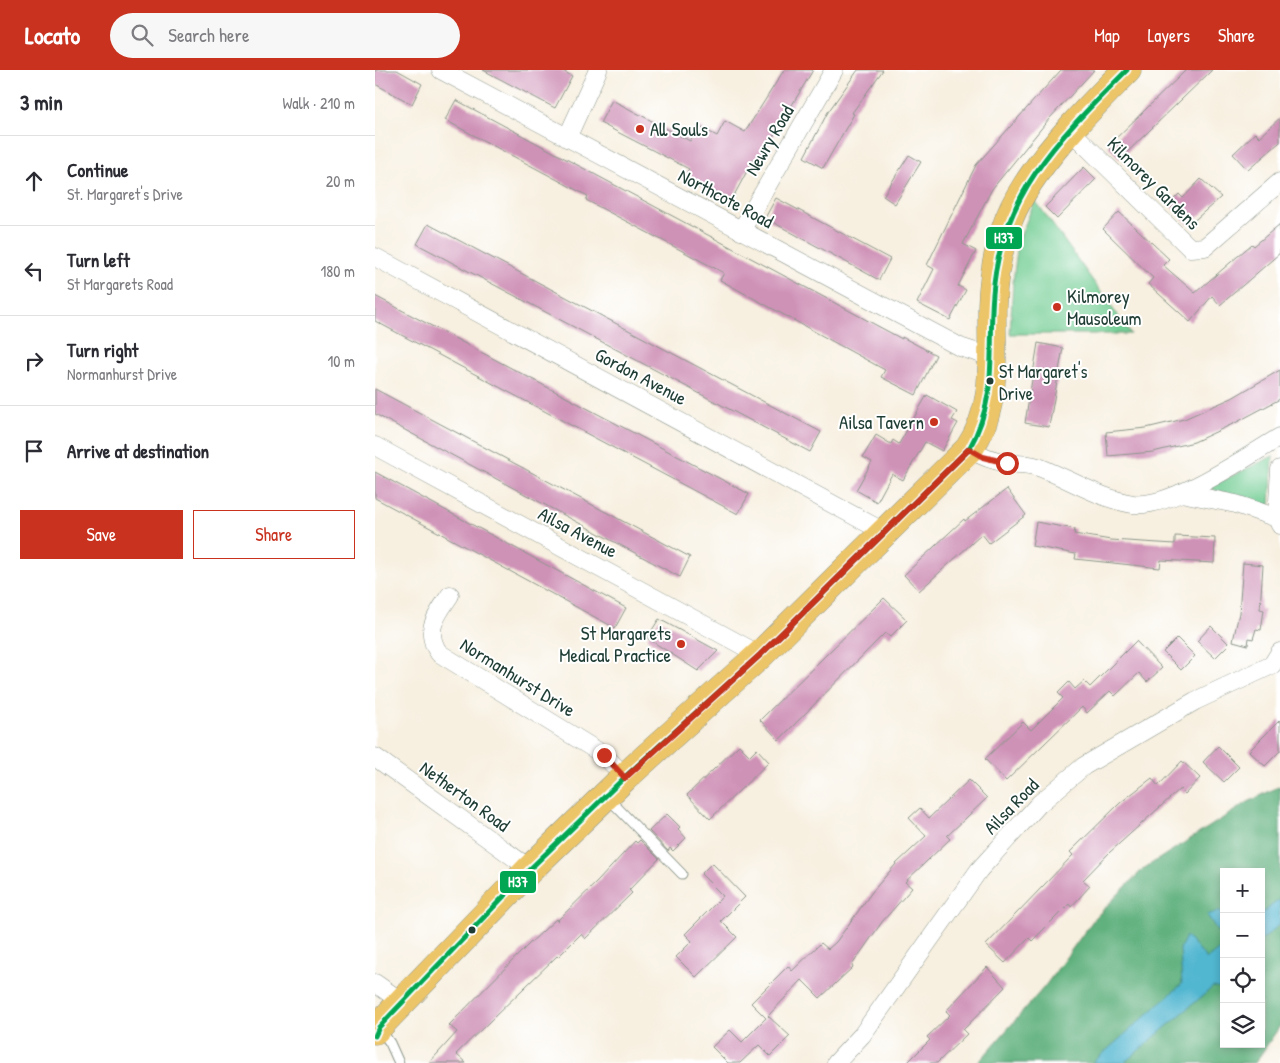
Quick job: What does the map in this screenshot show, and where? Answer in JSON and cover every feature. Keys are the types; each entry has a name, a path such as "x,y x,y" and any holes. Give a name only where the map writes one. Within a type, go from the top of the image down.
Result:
{"main road":[{"path":"376,1031 530,869 760,655 886,533 969,449 979,432 985,415 994,358 993,295 1001,245 1009,219 1019,198 1037,171 1127,70"}],"street":[{"name":"Northcote Road","path":"441,70 961,347 994,358"},
{"path":"567,138 598,70"},
{"name":"Newry Road","path":"741,231 834,70"},
{"name":"Kilmorey Gardens","path":"1071,131 1190,248 1205,247 1280,182"},
{"name":"Gordon Avenue","path":"375,257 886,533"},
{"path":"969,449 983,457 1007,463 1029,464 1102,495 1134,504 1153,502 1181,493 1280,437"},
{"name":"Ailsa Avenue","path":"375,446 760,655"},
{"path":"1181,493 1236,504 1278,522 1280,469"},
{"name":"Normanhurst Drive","path":"450,594 434,621 432,630 432,643 439,653 604,755 616,787"},
{"name":"Ailsa Road","path":"836,1063 862,1035 979,870 1039,804 1084,766 1195,702 1272,665 1280,652"},
{"name":"Netherton Road","path":"375,757 530,869"},
{"path":"375,983 403,1002"}],"lane":[{"path":"616,787 682,874"},
{"path":"376,1031 390,1043 399,1063"}],"green space":[{"name":"Kilmorey Mausoleum","path":"1035,200 1131,334 1010,334 1013,281 1018,242"},
{"path":"1273,456 1270,505 1207,488"},
{"path":"1280,786 1280,1026 1255,1063 978,1063 1045,986 1094,919 1143,869 1248,802"}],"water":[{"path":"1280,899 1280,924 1265,937 1265,913 1265,911"},
{"path":"1220,911 1220,935 1207,915"},
{"path":"1186,936 1207,959 1220,948 1220,989 1213,987 1124,1063 1092,1063 1182,984 1180,949"}],"building":[{"path":"375,70 397,70 422,84 412,104 375,84"},
{"path":"483,70 561,70 572,76 555,108"},
{"path":"784,70 813,70 759,160 754,158 731,201 685,177 689,169 600,123 612,100 690,141 698,126 717,136 725,121 745,132"},
{"path":"858,70 883,70 852,113 854,114 823,168 804,157 828,112"},
{"path":"1061,70 1094,70 1049,119 992,189 963,244 976,251 958,286 966,290 950,320 917,303 934,269 927,265 976,165"},
{"path":"1186,70 1212,70 1120,159 1108,146"},
{"path":"456,100 902,339 902,337 936,355 916,395 881,377 885,370 720,280 724,273 586,200 588,196 445,120"},
{"path":"1280,118 1280,142 1248,170 1233,154 1255,133 1259,137"},
{"path":"909,155 921,162 895,204 883,196"},
{"path":"1084,167 1096,179 1057,219 1045,207"},
{"path":"1201,179 1221,197 1189,225 1169,204 1179,194 1183,198"},
{"path":"776,198 890,259 879,280 765,218"},
{"path":"1119,212 1169,259 1163,265 1195,293 1252,244 1254,246 1280,224 1280,253 1220,305 1212,296 1190,322 1148,284 1153,278 1103,229"},
{"path":"428,224 821,432 810,452 417,244"},
{"path":"375,296 749,494 738,514 375,321"},
{"path":"1038,343 1063,348 1049,427 1025,423"},
{"path":"1280,370 1280,399 1237,422 1194,442 1153,452 1108,456 1106,432 1146,428 1184,419 1232,398"},
{"path":"375,389 690,557 680,577 375,414"},
{"path":"927,395 957,412 952,420 958,423 942,451 925,442 903,480 892,474 877,502 856,490 872,462 863,457 876,435 891,444 893,440 899,444"},
{"path":"375,472 626,608 615,628 375,498"},
{"path":"1007,489 1026,515 989,543 982,534 919,591 904,575 964,519 965,521"},
{"path":"1036,522 1075,529 1074,534 1111,540 1175,544 1175,536 1215,538 1214,563 1161,560 1160,568 1075,559 1076,554 1032,546"},
{"path":"1243,563 1263,565 1260,609 1264,610 1261,630 1256,629 1253,639 1249,638 1248,645 1233,641 1239,613"},
{"path":"884,598 907,620 890,637 885,633 779,740 760,720"},
{"name":"St Margarets Medical Practice","path":"659,619 718,651 698,671 647,638"},
{"path":"1211,626 1229,644 1215,658 1197,641"},
{"path":"1177,638 1195,656 1181,670 1163,652"},
{"path":"1136,641 1162,668 1147,682 1139,673 1115,696 1110,691 1087,713 1082,707 1006,781 985,759 1023,722 1031,730 1063,698 1058,693 1069,682 1075,689 1084,681 1090,687"},
{"path":"1280,720 1280,751 1265,766 1249,751"},
{"path":"739,745 750,756 757,749 769,762 710,819 687,795"},
{"path":"1218,746 1239,767 1224,782 1203,762"},
{"path":"1182,761 1200,778 1185,794 1180,789 1110,852 1083,880 1090,886 1071,907 1069,904 1032,941 1029,938 1005,963 986,945 1073,855 1070,852 1120,803 1152,778 1158,786"},
{"path":"969,780 987,798 947,836 950,839 905,882 912,888 882,922 852,965 853,967 820,998 802,980 768,1016 790,1036 770,1056 759,1045 740,1063 728,1063 712,1047 730,1030 742,1042 766,1018 751,1003 788,966 792,971 821,943 828,949 836,942 872,892 896,864 926,836 909,818 920,808 929,818"},
{"path":"667,814 680,827 678,829 686,838 673,851 670,848 668,851 649,831"},
{"path":"640,840 659,859 629,890 632,893 585,939 581,934 456,1054 466,1063 429,1063 457,1032 449,1025 529,944 556,919 557,921 598,881 635,841 637,843"},
{"path":"712,863 745,897 721,921 737,937 696,977 676,957 692,941 685,934 723,896 701,874"},
{"path":"987,967 1005,987 963,1030 967,1034 937,1063 907,1063 930,1040 927,1037 950,1015 946,1011"}],"transit line":[{"name":"H37","path":"375,1036 379,1027 530,869 625,777 760,655 969,449 985,410 990,373 993,294 998,259 1007,227 1021,197 1037,170 1079,119 1127,70"}],"place":[{"name":"All Souls","path":"640,129"},
{"name":"Kilmorey Mausoleum","path":"1057,307"},
{"name":"St Margaret's Drive","path":"990,381"},
{"name":"Ailsa Tavern","path":"934,422"},
{"name":"St Margarets Medical Practice","path":"681,644"}],"route":[{"path":"604,755 625,778 760,655 886,533 969,449 983,457 1007,463"}]}
